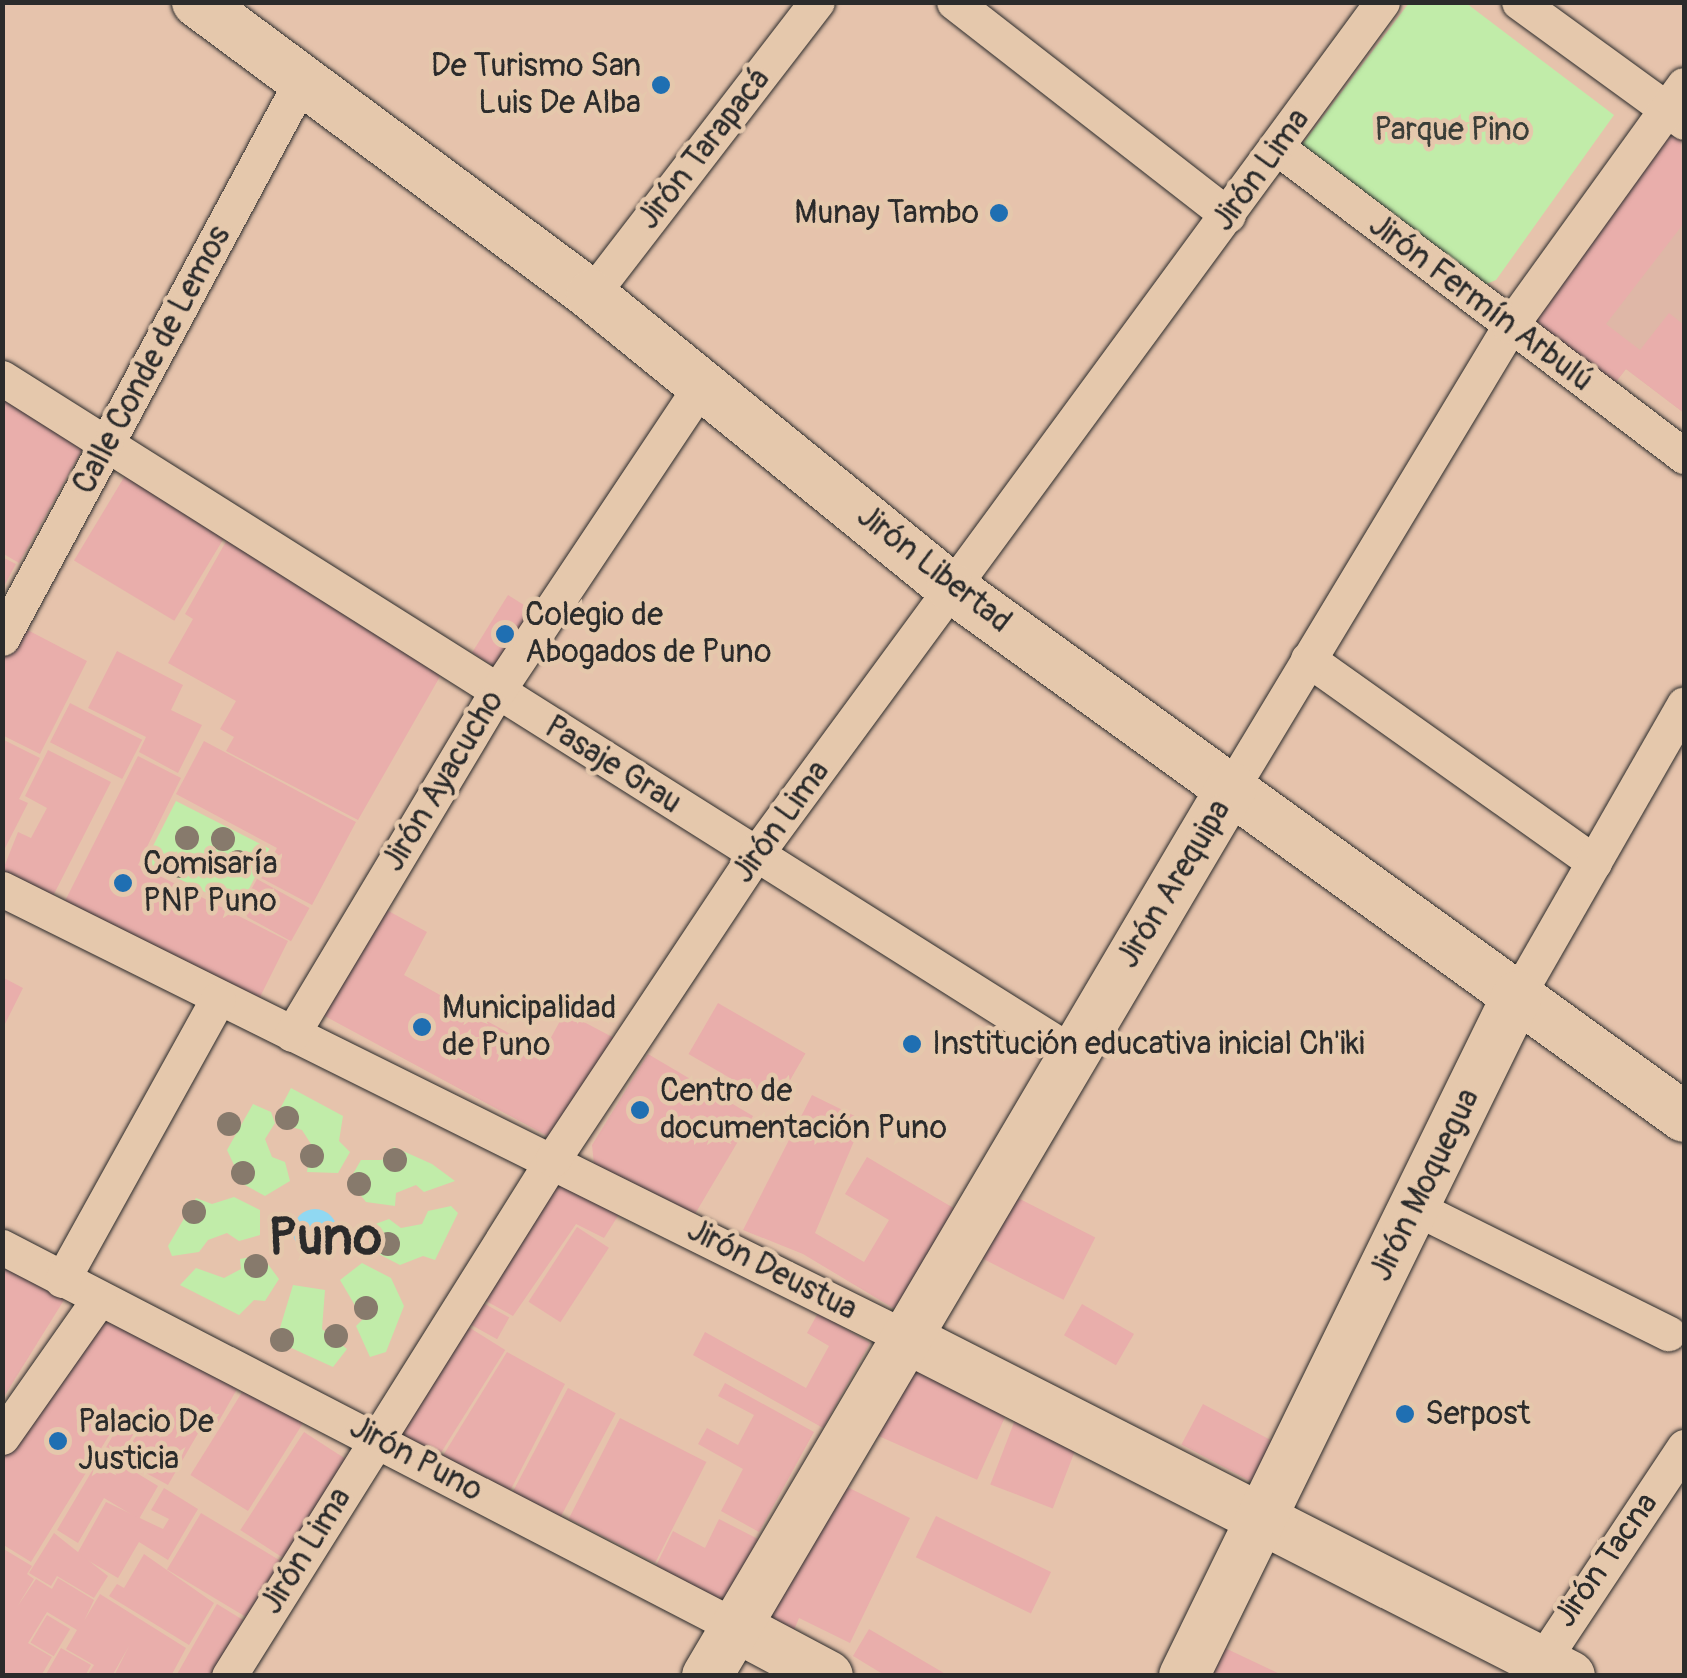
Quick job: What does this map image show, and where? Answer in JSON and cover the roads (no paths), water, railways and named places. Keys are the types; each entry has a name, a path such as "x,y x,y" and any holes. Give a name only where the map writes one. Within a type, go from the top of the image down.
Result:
{"street":[{"name":"Jirón Tarapacá","path":"591,295 818,2"},
{"path":"954,2 1228,214"},
{"name":"Jirón Lima","path":"229,1676 553,1159 756,854 1382,2"},
{"path":"1519,2 1678,105"},
{"name":"Jirón Libertad","path":"213,7 301,82 591,295 703,383 952,588 1232,786 1684,1117"},
{"name":"Calle Conde de Lemos","path":"2,638 301,82"},
{"name":"Jirón Arequipa","path":"707,1676 1232,786 1510,326 1678,105"},
{"name":"Jirón Fermín Arbulú","path":"1278,148 1684,456"},
{"name":"Pasaje Grau","path":"2,378 1074,1054"},
{"name":"Jirón Ayacucho","path":"292,1034 496,693 703,383"},
{"path":"1308,659 1594,862"},
{"name":"Jirón Moquegua","path":"1184,1676 1518,996 1684,704"},
{"name":"Jirón Deustua","path":"2,890 218,999 553,1159 1260,1518 1547,1670"},
{"path":"62,1280 218,999"},
{"path":"1414,1207 1668,1333"},
{"name":"Jirón Puno","path":"2,1247 376,1437 828,1676"},
{"path":"2,1437 99,1298"},
{"name":"Jirón Tacna","path":"1547,1670 1684,1446"}],"water":[{"path":"315,1209 331,1215 337,1231 331,1247 315,1253 299,1247 293,1231 299,1215"}],"place":[{"name":"De Turismo San Luis De Alba","path":"661,85"},
{"name":"Munay Tambo","path":"999,213"},
{"name":"Colegio de Abogados de Puno","path":"505,634"},
{"name":"Comisaría PNP Puno","path":"123,883"},
{"name":"Municipalidad de Puno","path":"422,1027"},
{"name":"Institución educativa inicial Ch'iki","path":"912,1044"},
{"name":"Centro de documentación Puno","path":"640,1110"},
{"name":"Serpost","path":"1405,1414"},
{"name":"Palacio De Justicia","path":"58,1441"}],"district":[{"name":"Puno","path":"325,1238"}],"park label":[{"name":"Parque Pino","path":"1452,130"}]}
